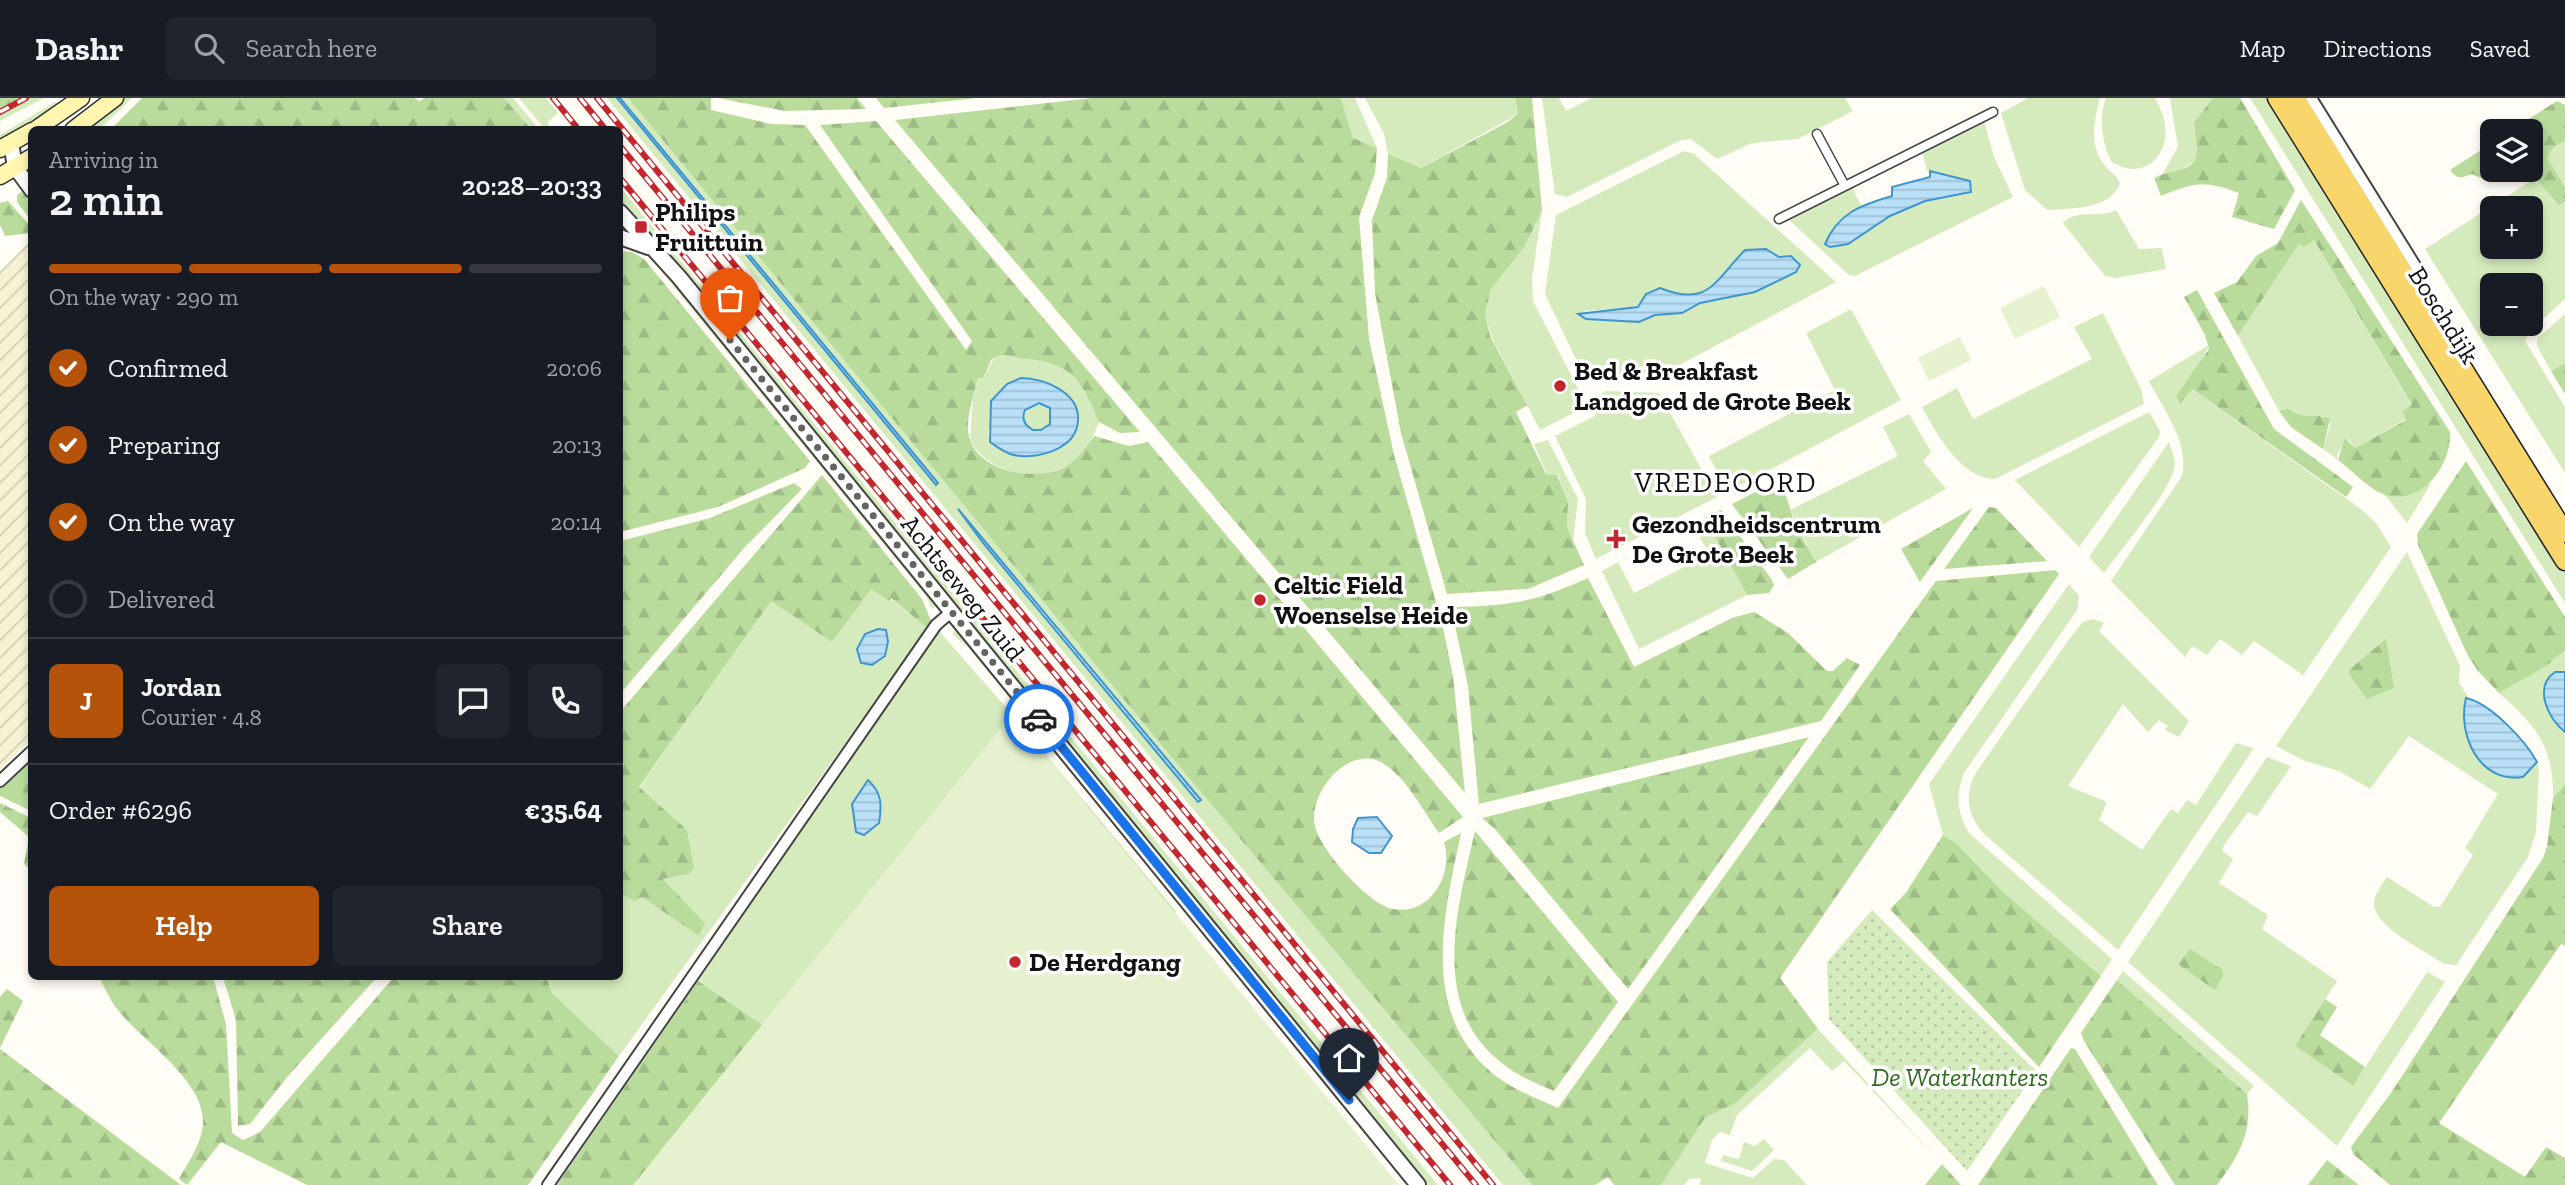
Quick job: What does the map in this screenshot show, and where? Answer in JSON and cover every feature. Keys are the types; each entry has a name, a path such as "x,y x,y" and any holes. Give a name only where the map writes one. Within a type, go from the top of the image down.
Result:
{"main road":[{"path":"39,126 81,98"},
{"path":"78,126 116,98"},
{"name":"Boschdijk","path":"2277,98 2565,561"},
{"name":"Boschdijk","path":"2295,98 2565,533"},
{"path":"6,146 28,133"},
{"path":"0,176 28,159"}],"street":[{"name":"Boschdijk","path":"2311,98 2419,272 2425,306"},
{"path":"1779,219 1993,112"},
{"path":"1817,134 1845,186"},
{"path":"6,146 28,154"},
{"path":"6,146 15,167 28,185"},
{"name":"Achtseweg Zuid","path":"623,214 656,251 1418,1185"},
{"name":"Achtseweg Zuid","path":"623,238 656,251"},
{"path":"548,1185 936,625 951,612"},
{"path":"0,781 28,755"}],"shaded area":[{"path":"28,244 28,743 0,770 0,271"}],"green space":[{"path":"0,98 31,98 0,114"},
{"path":"31,98 44,98 0,121 0,114"},
{"path":"125,98 132,98 103,126 88,126"},
{"path":"142,98 414,98 420,101 424,98 504,98 528,126 114,126"},
{"path":"504,98 513,98 536,126 528,126"},
{"path":"519,98 546,98 558,113 547,123 550,126 542,126"},
{"path":"607,98 628,98 1173,759 1532,1185 1503,1185"},
{"path":"628,98 711,98 711,110 771,124 805,125 966,350 972,341 820,125 876,121 1140,432 1120,433 1099,422 1080,384 1064,369 1039,360 1002,355 991,360 983,378 978,378 968,423 969,437 974,449 983,458 1006,470 1034,474 1059,470 1070,464 1094,436 1129,446 1148,442 1463,817 1439,833 1395,772 1374,759 1360,759 1335,773 1318,798 1314,813 1319,836 1336,862 1371,898 1393,909 1418,906 1428,899 1436,890 1446,867 1444,842 1461,833 1444,928 1446,991 1454,1021 1469,1048 1499,1079 1558,1108 1936,581 2055,570 2059,574 1780,978 1818,1029 1736,1103 1705,1118 1661,1185 1614,1185 1608,1177 1595,1185 1532,1185 1173,759"},
{"path":"718,98 857,98 866,109 785,111"},
{"path":"876,98 977,98 884,108"},
{"path":"1092,98 1341,98 1353,138 1377,148 1375,173 1359,217 1369,339 1394,455 1442,623 1453,676 1465,793 895,120"},
{"path":"1341,98 1355,98 1377,148 1353,138"},
{"path":"1365,98 1515,98 1518,114 1421,168 1388,154 1384,134"},
{"path":"1515,98 1532,98 1542,210 1525,246 1491,289 1485,313 1490,336 1527,405 1516,412 1546,474 1557,475 1568,502 1567,527 1584,565 1528,589 1447,594 1401,433 1375,293 1372,220 1387,178 1388,154 1421,168 1506,123 1518,114"},
{"path":"1542,98 1559,98 1566,111 1592,98 1845,98 1853,111 1798,139 1752,143 1717,159 1691,139 1681,140 1567,197 1555,194"},
{"path":"2028,98 2100,98 2094,139 2098,155 2120,184 2107,199 2089,206 2047,210 2025,190 2001,113"},
{"path":"2106,98 2155,98 2164,118 2165,137 2163,147 2151,163 2134,169 2112,162 2102,130 2102,113"},
{"path":"2170,98 2213,98 2194,122 2197,150 2195,161 2176,173 2163,173 2178,147"},
{"path":"2213,98 2240,98 2295,190 2274,229 2232,217 2239,193 2227,189 2200,184 2161,196 2154,178 2185,168 2195,161 2197,150 2194,122"},
{"path":"2250,98 2270,98 2565,572 2565,603"},
{"path":"2557,101 2565,105 2565,141 2554,147 2547,158 2565,187 2565,202 2558,205 2540,182 2543,182 2543,119 2529,119"},
{"path":"55,102 58,106 0,141 0,135"},
{"path":"1984,121 1994,157 2013,197 1855,276 1849,275 1788,219 1851,186 1862,207 1825,244 1830,247 1848,244 1890,216 1925,201 1970,192 1940,174 1927,171 1922,151"},
{"path":"2565,141 2565,187 2547,158 2554,147"},
{"path":"1684,151 1694,154 1836,282 1651,380 1608,381 1581,370 1545,294 1556,215","holes":["1766,249 1779,257 1724,297 1700,303 1682,313 1655,315 1639,322 1583,311 1638,307 1660,288 1676,294 1698,295 1715,287 1731,264"]},
{"path":"2480,151 2480,177 2472,174 2458,177 2450,170"},
{"path":"2529,182 2541,182 2555,202 2565,202 2565,299 2543,319 2543,273 2480,273 2480,336 2528,336 2525,341 2565,407 2565,473 2425,249 2480,214 2480,259 2543,259 2543,196 2507,196"},
{"path":"24,190 28,195 28,216 17,202 17,195"},
{"path":"623,191 1438,1185 1427,1185 941,585 939,587 667,253 625,208"},
{"path":"2301,200 2450,432 2446,457 2440,469 2423,488 2412,494 2399,496 2380,493 2338,460 2345,438 2355,448 2406,420 2403,411 2412,405 2314,240 2304,247 2299,244 2238,336 2214,293 2237,282 2256,256 2278,243"},
{"path":"8,201 28,224 28,233 5,236 0,225 0,203"},
{"path":"1542,210 1532,278 1533,301 1587,406 1540,430 1491,336 1485,313 1491,289 1525,246"},
{"path":"2116,210 2139,249 2162,248 2166,269 2116,278 2105,276 2063,223 2075,216"},
{"path":"2314,240 2412,406 2406,419 2355,448 2348,439 2337,454 2338,460 2323,449 2331,423 2323,416 2304,418 2288,408 2279,411 2238,336 2299,244"},
{"path":"644,250 655,259 937,605 932,609 926,596"},
{"path":"623,251 632,252 644,259 810,461 805,468 718,507 623,531"},
{"path":"2044,286 2060,317 2015,339 2000,308"},
{"path":"2197,290 2274,429 2353,487 2346,497 2192,389 2180,404 2176,396 2209,349 2205,335 2184,297"},
{"path":"1851,309 1901,400 1728,492 1709,456 1835,390 1806,333"},
{"path":"2103,313 2141,389 2144,404 1995,479 1971,471 1951,453 1922,407 1957,388 1973,419 2092,359 2074,327"},
{"path":"2565,314 2565,363 2551,371 2537,346 2537,339"},
{"path":"1960,337 1971,360 1929,381 1918,358"},
{"path":"2209,345 2180,404 2191,389 2199,394 2362,510 2376,523 2391,547 2303,675 2254,641 2242,655 2220,639 2207,655 2192,646 2185,657 2111,581 2182,476 2179,439 2149,381"},
{"path":"996,355 1054,362 1064,367 1079,383 1099,422 1085,449 1075,460 1050,472 1024,474 998,466 977,450 970,440 973,397 979,377 983,378","holes":["1034,378 1044,382 1072,405 1078,425 1074,435 1064,444 1052,449 1010,454 990,442 988,431"]},
{"path":"2565,363 2565,394 2551,371"},
{"path":"1606,391 1659,393 1717,497 1596,559 1585,533 1586,499 1555,436 1595,416 1595,399"},
{"path":"1038,403 1048,407 1052,417 1048,427 1038,431 1028,427 1024,417 1028,407"},
{"path":"2288,408 2301,415 2330,419 2323,449 2291,427 2279,411"},
{"path":"2150,413 2160,431 2159,437 2079,547 2015,480"},
{"path":"1909,414 1931,452 1923,461 1946,489 1816,562 1790,510 1898,456 1883,427"},
{"path":"1548,440 1578,499 1573,541 1567,527 1568,502 1558,475 1547,474 1534,444"},
{"path":"2169,442 2174,461 2171,478 2104,573 2089,557"},
{"path":"2466,461 2565,617 2565,650 2545,667 2499,693 2478,671 2467,654 2418,545 2417,534"},
{"path":"822,475 922,599 932,623 928,629 891,598 889,601 871,589 832,642 771,601 639,787 687,830 694,869 688,874 663,879 705,923 699,936 642,897 634,901 623,895 623,708"},
{"path":"1781,479 1794,522 1816,562 1788,579 1732,504"},
{"path":"2432,482 2407,523 2385,495 2410,493"},
{"path":"794,483 802,489 745,547 623,690 623,540 710,518"},
{"path":"1989,507 1996,508 2047,561 1944,569"},
{"path":"1973,508 1920,582 1901,549"},
{"path":"1721,510 1772,580 1774,585 1769,593 1747,595 1705,518"},
{"path":"1705,518 1747,595 1639,649 1602,571 1618,562 1634,593 1709,554 1693,524"},
{"path":"2407,552 2460,666 2459,683 2469,698 2464,707 2497,774 2515,776 2524,773 2537,762 2539,771 2536,832 2528,857 2456,965 2444,964 2391,929 2376,911 2374,902 2387,877 2434,907 2440,907 2473,855 2465,848 2498,794 2409,736 2370,789 2339,771 2305,761 2276,746"},
{"path":"1588,578 1634,667 1732,618 1754,612 1788,633 1827,671 1833,671 1847,658 1860,665 1821,721 1479,804 1468,686 1451,607 1521,601 1553,593"},
{"path":"2069,584 2079,596 2077,610 1964,773 1959,789 1959,803 1969,833 2112,959 2101,976 2001,890 1956,843 1943,835 1929,784"},
{"path":"871,588 890,598 928,629 619,1056 552,993 547,980 623,980 623,894 634,900 642,897 699,936 705,923 663,879 688,874 639,788 771,600 832,642"},
{"path":"2093,619 2104,623 2099,631 2189,721 2179,737 2165,730 2168,726 2159,720 2148,732 2123,704 2068,786 2107,802 2099,820 2142,850 2171,809 2178,813 2187,800 2196,805 2236,743 2254,748 2118,950 1983,833 1969,805 1975,774 2070,638 2083,622"},
{"path":"939,631 1012,714 783,1039 698,981"},
{"path":"955,631 964,638 1410,1185 967,646 952,634"},
{"path":"2386,639 2394,688 2367,699 2349,674 2349,670"},
{"path":"2565,650 2565,672 2542,691 2546,704 2565,732 2565,784 2553,798 2550,764 2540,738 2523,716 2499,693 2545,667"},
{"name":"De Herdgang","path":"1012,714 1176,912 938,1185 557,1185 698,981 783,1039"},
{"name":"De Herdgang","path":"1012,714 1399,1185 633,1185"},
{"path":"1809,737 1628,989 1494,828 1482,818"},
{"path":"2267,757 2291,766 2257,816 2248,812 2224,845 2222,851 2233,859 2219,883 2268,915 2262,929 2337,981 2295,1046 2353,1086 2427,972 2445,982 2337,1146 2128,962"},
{"path":"28,762 28,810 0,796 0,788"},
{"path":"2565,784 2565,946 2561,944 2439,1123 2525,1177 2546,1147 2565,1158 2565,1185 2390,1185 2353,1154 2351,1147 2391,1093 2543,858 2547,847 2553,798"},
{"path":"0,803 28,817 28,836 0,812"},
{"path":"1475,831 1618,1002 1554,1091 1502,1063 1479,1040 1464,1014 1456,985 1454,954 1462,891"},
{"path":"1943,835 1956,843 2001,890 2101,976 2039,1067 1890,909 1905,894"},
{"path":"28,842 28,868 24,864"},
{"name":"De Waterkanters","path":"1872,910 2036,1071 1967,1171 1829,1019 1827,962"},
{"path":"2190,949 2223,970 2223,976 2215,990 2178,964"},
{"path":"2123,971 2254,1086 2247,1094 2117,980"},
{"path":"101,980 214,980 226,1024 232,1133 243,1140 260,1132 391,980 547,980 552,993 619,1056 528,1185 307,1185 221,1142 187,1185 179,1179 201,1135 203,1119 199,1103 180,1073 114,1005"},
{"path":"224,980 374,980 288,1076 250,1124 238,1126 236,1020"},
{"path":"2117,980 2247,1094 2246,1132 2232,1164 2217,1185 2175,1185 2084,1041 2081,1033"},
{"path":"7,989 23,1001 0,1048 0,997"},
{"path":"2325,999 2337,1007 2320,1035 2365,1067 2353,1086 2295,1046"},
{"path":"1818,1029 1942,1164 1844,1061 1832,1071 1810,1048 1737,1115 1730,1135 1720,1132 1712,1140 1705,1163 1753,1178 1774,1159 1784,1160 1807,1185 1700,1185 1701,1178 1689,1179 1684,1185 1661,1185 1705,1118 1736,1103"},
{"path":"2071,1048 2075,1049 2158,1185 1978,1185"},
{"path":"0,1049 181,1185 0,1185"},
{"path":"1764,1139 1774,1150 1752,1171 1721,1161 1723,1155 1739,1159 1744,1142 1755,1146"},
{"path":"2327,1160 2359,1185 2308,1185"},
{"path":"1942,1164 1960,1184 1961,1185 1925,1185"}],"water":[{"path":"617,98 620,98 938,483 936,485"},
{"path":"1930,171 1970,181 1971,192 1925,201 1890,216 1848,244 1830,247 1825,244 1830,233 1852,212 1892,196 1892,187 1930,177"},
{"path":"1766,249 1779,257 1791,256 1800,265 1796,272 1755,292 1700,303 1682,313 1655,315 1639,322 1586,319 1578,314 1638,307 1646,294 1660,288 1690,295 1701,293 1710,288 1745,250"},
{"path":"1021,378 1030,379 1049,384 1066,394 1077,409 1076,429 1071,438 1055,450 1034,456 1011,454 990,442 991,401 1007,384","holes":["1039,403 1050,408 1050,424 1041,430 1033,430 1025,424 1025,410"]},
{"path":"958,509 1201,800 1198,802 983,543"},
{"path":"878,629 886,630 888,642 885,656 872,665 861,663 857,649 865,634"},
{"path":"2555,672 2565,672 2565,732 2553,719 2545,703 2545,686 2548,678"},
{"path":"2466,698 2496,715 2516,733 2531,753 2537,762 2523,777 2494,773 2483,765 2475,754 2465,727"},
{"path":"868,780 878,795 881,811 879,823 864,835 856,832 852,804"},
{"path":"1377,817 1392,836 1381,853 1369,853 1352,842 1353,829 1358,818"}],"railway":[{"path":"0,112 26,98"},
{"path":"553,98 576,126"},
{"path":"580,98 603,126"},
{"path":"597,98 620,126"},
{"path":"623,130 1493,1185"},
{"path":"623,150 1476,1185"},
{"path":"623,182 1450,1185"}],"way so far":[{"path":"730,340 1039,719"}],"place":[{"name":"Philips Fruittuin","path":"641,227"},
{"name":"Bed & Breakfast Landgoed de Grote Beek","path":"1560,386"},
{"name":"Gezondheidscentrum De Grote Beek","path":"1616,539"},
{"name":"Celtic Field Woenselse Heide","path":"1260,600"},
{"name":"De Herdgang","path":"1015,962"}],"district":[{"name":"VREDEOORD","path":"1726,482"}],"route":[{"path":"1039,719 1349,1100"}]}
